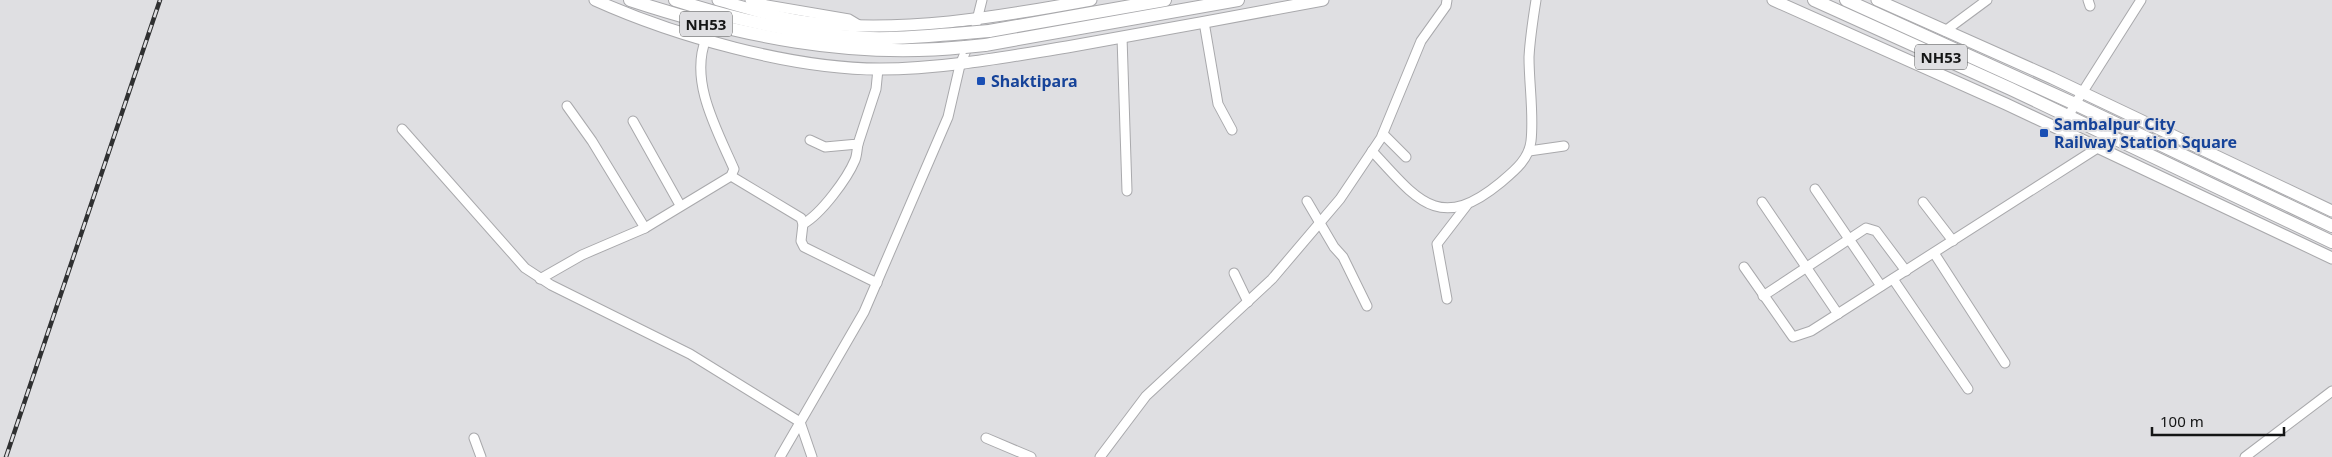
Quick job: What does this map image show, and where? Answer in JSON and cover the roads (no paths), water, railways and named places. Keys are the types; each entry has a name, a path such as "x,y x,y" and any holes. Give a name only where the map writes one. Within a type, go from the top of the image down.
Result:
{"highway":[{"name":"NH53","path":"630,0 711,25 785,34 870,38 954,34 1011,28 1165,0"},
{"name":"NH53","path":"674,0 785,34 842,49 897,51 986,45 1238,0"},
{"name":"NH53","path":"1814,0 2068,117 2332,242"},
{"name":"NH53","path":"1846,0 2074,104 2332,226"}],"main road":[{"path":"595,0 624,13 706,39 790,60 878,69 960,64 1122,37 1323,0"},
{"path":"718,0 772,15 807,22 859,25 942,23 978,19 1091,0"},
{"path":"1773,0 2099,147 2332,258"},
{"path":"1877,0 2082,92 2332,211"}],"street":[{"path":"750,0 767,5 849,19 859,25"},
{"path":"780,457 864,312 877,283 948,118 960,64 978,19 982,0"},
{"path":"1100,457 1146,396 1272,279 1340,199 1383,134 1421,41 1446,6 1447,0"},
{"path":"1372,151 1414,196 1432,205 1448,208 1467,205 1482,198 1514,172 1523,162 1531,142 1529,56 1536,0"},
{"path":"1945,31 1987,0"},
{"path":"2061,130 2074,104 2141,0"},
{"path":"1204,22 1218,104 1232,130"},
{"path":"1122,37 1127,191"},
{"path":"540,279 582,255 644,228 731,176 734,169 711,114 701,83 700,52 706,39"},
{"path":"803,224 814,217 856,159 858,144 874,97 878,69"},
{"path":"567,106 592,141 644,228"},
{"path":"633,121 680,205"},
{"path":"402,129 525,268 540,279 690,354 800,422 812,457"},
{"path":"1383,134 1406,157"},
{"path":"810,140 825,147 858,144"},
{"path":"1529,151 1564,146"},
{"path":"1744,267 1793,337 1811,331 2099,147"},
{"path":"731,176 801,218 803,224 800,242 804,246 877,283"},
{"path":"1815,189 1881,286"},
{"path":"1307,201 1319,224 1343,257 1367,306"},
{"path":"1762,202 1838,314"},
{"path":"1923,202 1953,241"},
{"path":"1447,299 1437,244 1467,205"},
{"path":"1763,296 1807,268 1848,238 1866,228 1876,231 1906,271"},
{"path":"1934,253 2005,363"},
{"path":"1234,273 1248,302"},
{"path":"1893,279 1968,389"},
{"path":"2246,457 2332,391"},
{"path":"474,438 481,457"},
{"path":"986,438 1031,457"}],"railway":[{"path":"6,457 160,0"}],"place":[{"name":"Shaktipara","path":"981,81"},
{"name":"Sambalpur City Railway Station Square","path":"2044,133"}]}
